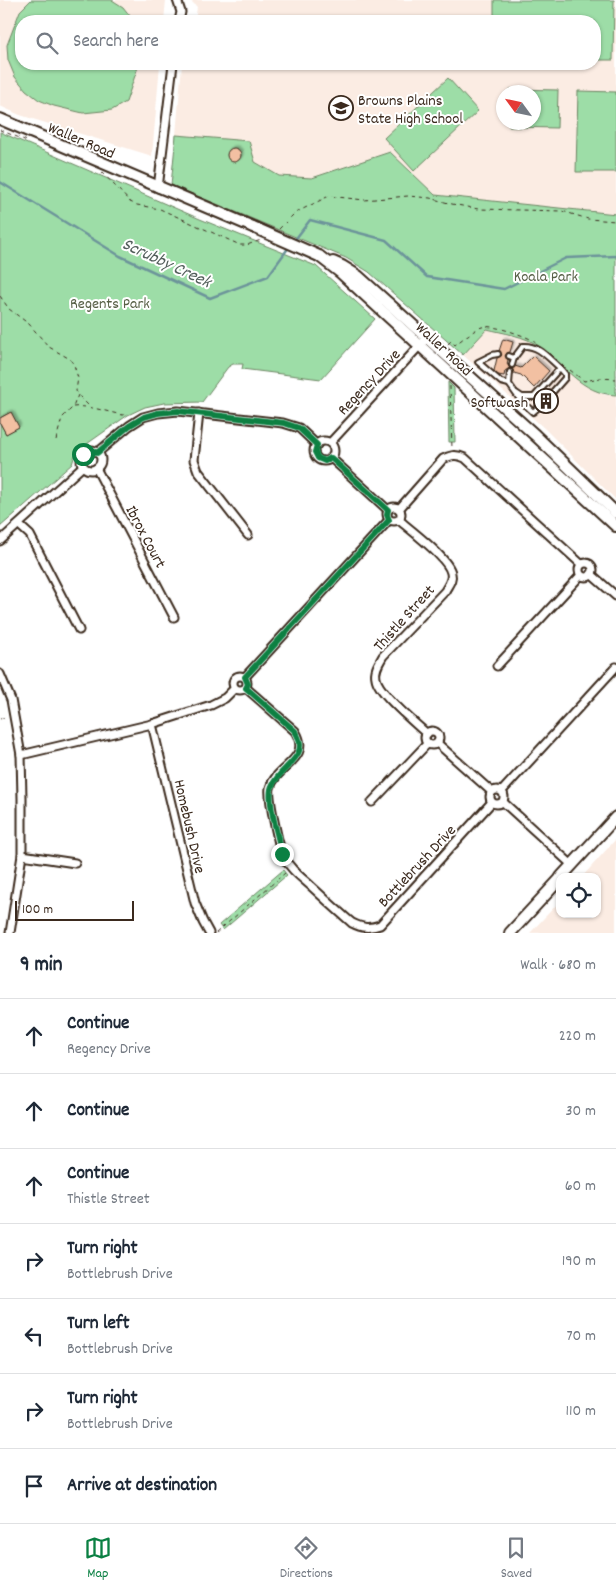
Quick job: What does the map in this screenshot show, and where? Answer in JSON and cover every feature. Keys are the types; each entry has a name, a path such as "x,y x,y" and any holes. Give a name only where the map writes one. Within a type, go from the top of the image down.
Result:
{"street":[{"path":"178,0 180,15"},
{"path":"158,188 172,70"},
{"name":"Waller Road","path":"0,119 342,266 358,276 498,417 582,488 616,513"},
{"name":"Waller Road","path":"424,342 506,408 535,435 616,526"},
{"name":"Regency Drive","path":"330,443 424,342"},
{"path":"498,417 506,408"},
{"path":"97,453 129,426 144,417 158,413 178,411 284,423 299,428 317,445"},
{"path":"199,414 194,460 198,471 248,535"},
{"path":"323,442 330,443 334,450 331,458 325,461 318,458 315,452 317,445 323,442"},
{"path":"92,450 97,453 100,461 96,468 88,470 83,466 81,460 83,454 92,450"},
{"path":"399,509 443,459 452,455 458,455 466,458 581,564"},
{"path":"331,458 388,510"},
{"path":"0,541 83,466"},
{"name":"Ibrox Court","path":"96,468 174,617"},
{"path":"388,510 393,507 399,509 402,514 399,520 394,522 389,520"},
{"path":"388,510 389,520"},
{"path":"245,677 389,520"},
{"name":"Thistle Street","path":"399,520 444,560 451,572 451,581 445,591 383,656 377,666 376,678 380,690 427,734"},
{"path":"19,525 30,535 79,630"},
{"path":"581,564 585,562 590,563 593,570 591,574"},
{"path":"581,564 579,571 581,575"},
{"path":"581,575 588,576 591,574"},
{"path":"591,574 616,596"},
{"path":"497,666 581,575"},
{"path":"502,791 616,667"},
{"path":"0,674 11,700 20,755 22,798 22,855 10,933"},
{"path":"235,688 233,681 236,677 241,675 245,677"},
{"path":"235,688 239,690 246,688 248,684 245,677"},
{"path":"20,755 152,724 211,705 225,698 235,688"},
{"name":"Bottlebrush Drive","path":"246,688 295,731 300,739 301,746 298,755 275,779 270,788 270,798 282,854 291,868 352,923 361,928 371,928 380,925 492,802"},
{"name":"Homebush Drive","path":"152,724 195,903 209,933"},
{"path":"428,743 427,734 432,731 437,732 439,738 437,743"},
{"path":"428,743 437,743 492,792"},
{"path":"372,802 428,743"},
{"path":"492,792 496,790 502,791"},
{"path":"502,791 504,795 503,802"},
{"path":"492,792 490,798 492,802 499,804 503,802"},
{"path":"503,802 572,865"},
{"path":"565,873 616,817"},
{"path":"22,855 75,863"},
{"path":"510,933 556,883"}],"lane":[{"path":"512,365 514,358 523,346 531,345 538,348 565,374 565,378 550,396"},
{"path":"498,354 478,362 502,382 509,384 521,401 532,411 536,411 541,405"},
{"path":"509,356 514,358"},
{"path":"516,393 522,397 534,397 560,368"},
{"path":"509,384 510,372"}],"path":[{"path":"0,130 34,144"},
{"path":"102,172 130,202 160,209 240,245 252,243 265,237"},
{"path":"273,232 281,228 296,213 329,196 364,200 408,196 430,198 478,209 562,211 588,220 616,221"},
{"path":"0,296 9,309 29,324 49,347 70,359 74,365 78,378 78,394 73,407 62,418 56,440"},
{"path":"450,381 452,455"},
{"path":"78,394 89,406 97,410 128,417"},
{"path":"73,407 89,406"},
{"path":"0,719 5,717"},
{"path":"216,933 291,868"}],"shaded area":[{"path":"0,0 166,0 165,15 15,15 15,70 159,70 152,156 20,115 0,106"},
{"name":"Browns Plains State High School","path":"190,0 616,0 616,214 435,195 390,152 312,178 279,176 254,162 248,141 176,135 181,70 601,70 601,15 196,15 197,7"},
{"path":"487,329 529,340 605,395 616,395 616,500 545,429 463,355"},
{"path":"616,839 616,933 530,933 556,905 556,918 601,918 601,873 586,873"}],"green space":[{"path":"31,0 112,0 123,7 129,15 18,15"},
{"path":"494,0 614,0 613,60 601,60 601,15 494,15"},
{"path":"15,24 15,70 137,70 126,102 112,110 83,113 54,106 39,100 26,90 15,77 8,60 7,45"},
{"path":"448,78 478,111 414,171 384,138"},
{"path":"541,90 558,90 557,128 541,128"},
{"path":"578,91 616,92 616,172 576,172"},
{"name":"Regents Park","path":"0,132 200,219 316,266 375,319 321,379 242,369 243,364 233,364 228,367 202,402 164,403 145,407 128,415 84,446 75,455 72,464 0,527 0,423 6,434 18,427 11,412 0,418"},
{"name":"Koala Park","path":"176,135 249,141 255,162 279,176 312,178 390,152 435,195 616,214 616,395 604,393 583,384 539,346 514,335 487,329 463,355 369,272 346,258 171,185"},
{"path":"448,382 454,388 455,442 449,442"},
{"path":"283,870 287,875 223,930 219,925"}],"building":[{"path":"231,148 237,148 241,155 237,162 231,162 227,158 227,152"},
{"path":"503,339 513,342 510,352 505,356 510,368 505,371 504,376 498,375 494,371 497,358 502,355 499,351"},
{"path":"533,356 549,371 534,388 521,375 514,373 512,369 515,366 521,368"},
{"name":"Softwash","path":"546,394 548,398 554,400 545,409 544,403 540,402"},
{"path":"11,412 19,427 6,434 0,423 0,418"}],"waterway":[{"name":"Scrubby Creek","path":"0,182 120,256 210,298 268,276 289,247"},
{"name":"Scrubby Creek","path":"294,241 310,220 386,240 427,277 504,289 566,258 616,256"}],"place":[{"name":"Browns Plains State High School","path":"341,108"},
{"name":"Softwash","path":"546,401"}],"route":[{"path":"83,454 92,450 97,453 129,426 144,417 158,413 178,411 284,423 299,428 317,445 315,452 318,458 325,461 331,458 388,510 389,520 245,677 248,681 246,688 295,731 300,739 301,746 298,755 275,779 270,788 270,798 282,854"}]}
